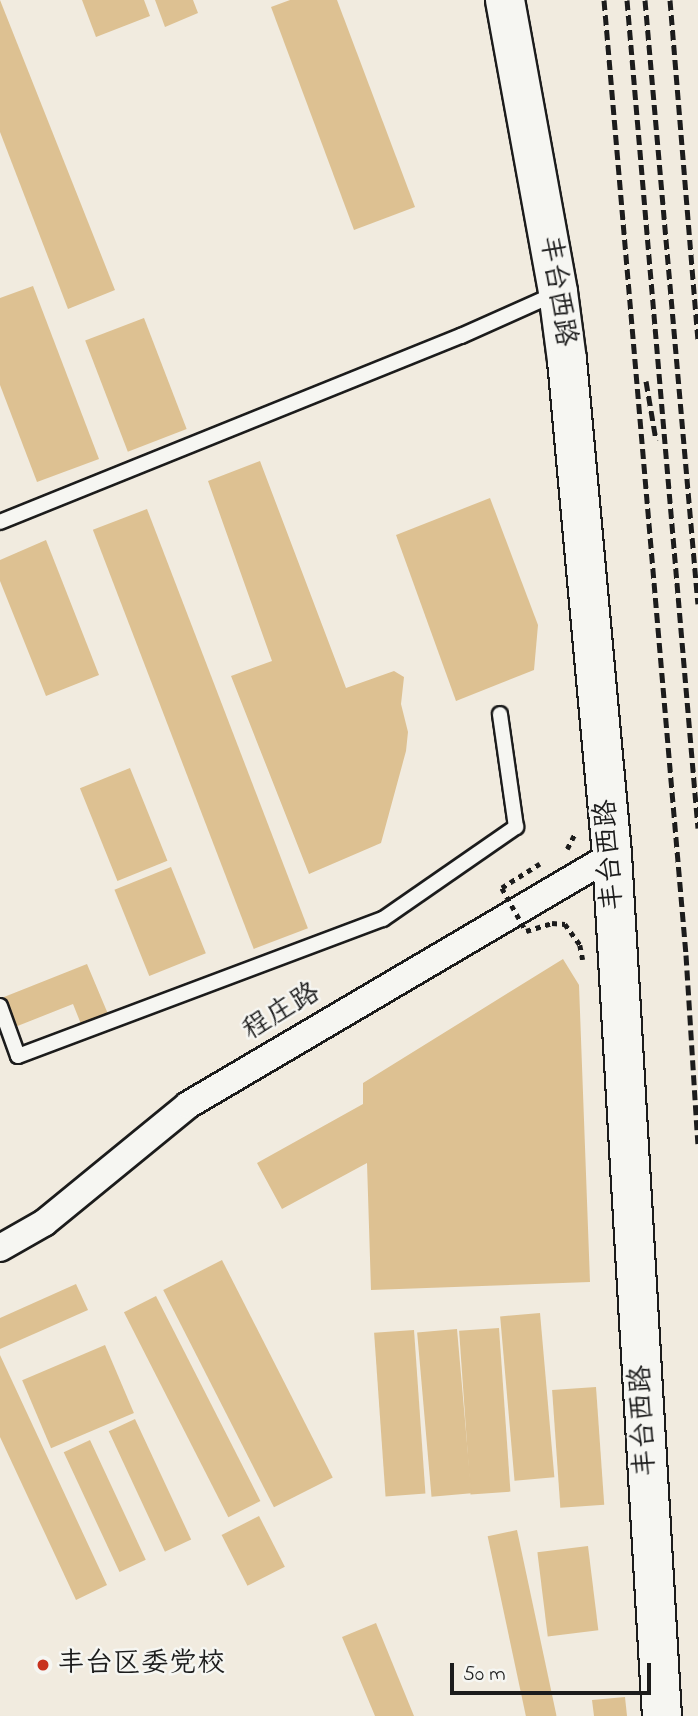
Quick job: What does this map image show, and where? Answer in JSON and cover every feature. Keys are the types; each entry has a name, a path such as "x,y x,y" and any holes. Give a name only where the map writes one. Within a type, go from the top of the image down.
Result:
{"main road":[{"name":"丰台西路","path":"505,0 558,292 568,373 612,855 662,1716"}],"street":[{"name":"程庄路","path":"0,1248 44,1223 188,1105 612,855"}],"lane":[{"path":"0,522 461,336 558,292"},
{"path":"0,1006 18,1056 383,919 516,827 500,714"}],"path":[{"path":"540,864 502,888 526,931 552,923 565,924"}],"building":[{"path":"0,0 115,290 68,309 0,132"},
{"path":"82,0 144,0 150,16 96,37"},
{"path":"155,0 193,0 198,13 165,27"},
{"path":"290,0 337,0 415,207 354,230 271,7"},
{"path":"33,286 99,459 37,482 0,385 0,298"},
{"path":"144,318 187,429 128,452 85,341"},
{"path":"260,461 346,688 394,671 404,677 401,704 408,732 406,751 381,843 309,874 231,676 272,661 208,481"},
{"path":"490,498 538,625 534,670 456,701 396,535"},
{"path":"147,509 308,928 254,949 93,530"},
{"path":"46,540 99,675 46,696 0,581 0,560"},
{"path":"130,768 167,861 117,881 80,788"},
{"path":"171,867 206,953 149,976 114,890"},
{"path":"563,959 579,985 590,1282 371,1290 367,1163 282,1209 257,1163 363,1104 363,1083"},
{"path":"87,964 108,1014 81,1024 73,1004 15,1027 4,997"},
{"path":"222,1260 333,1477 274,1507 163,1290"},
{"path":"76,1284 88,1310 0,1349 0,1318"},
{"path":"156,1296 260,1501 228,1517 124,1312"},
{"path":"540,1313 554,1477 515,1481 500,1316"},
{"path":"499,1328 510,1492 471,1494 459,1331"},
{"path":"457,1329 471,1493 432,1497 417,1332"},
{"path":"414,1330 425,1494 386,1496 374,1333"},
{"path":"105,1345 134,1413 51,1448 22,1380"},
{"path":"0,1355 107,1585 76,1600 0,1437"},
{"path":"596,1387 604,1505 560,1508 552,1390"},
{"path":"135,1419 191,1540 165,1552 109,1431"},
{"path":"90,1440 146,1560 120,1572 64,1452"},
{"path":"259,1516 285,1567 247,1586 222,1535"},
{"path":"517,1530 557,1716 526,1716 488,1536"},
{"path":"588,1546 598,1630 548,1637 537,1552"},
{"path":"376,1623 414,1716 375,1716 342,1637"},
{"path":"625,1697 627,1716 594,1716 592,1700"}],"railway":[{"path":"604,0 686,955 698,1144"},
{"path":"627,0 698,828"},
{"path":"645,0 698,604"},
{"path":"670,0 698,339"},
{"path":"646,381 656,440"}],"place":[{"name":"丰台区委党校","path":"43,1665"}]}
